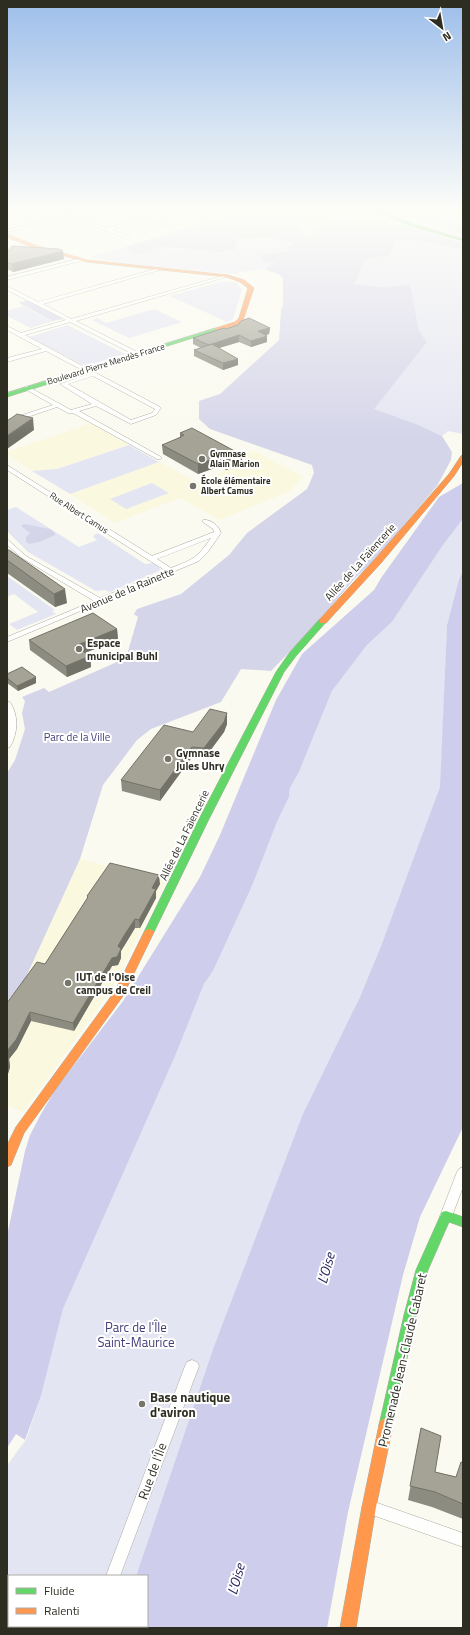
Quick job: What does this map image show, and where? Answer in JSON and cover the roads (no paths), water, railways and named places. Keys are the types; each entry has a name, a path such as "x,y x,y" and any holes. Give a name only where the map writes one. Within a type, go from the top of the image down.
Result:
{"street":[{"path":"37,304 105,285"},
{"path":"21,335 191,285"},
{"name":"Boulevard Pierre Mendès France","path":"7,395 27,388 90,372 137,354 205,333 240,320 251,288 249,285"},
{"path":"7,288 137,354"},
{"path":"7,328 158,408 154,414 131,422 63,384 90,372"},
{"path":"7,360 46,349"},
{"path":"27,388 70,412 74,411 159,458"},
{"path":"77,410 97,404"},
{"path":"7,422 58,406"},
{"name":"Allée de La Faïencerie","path":"7,1162 13,1144 20,1130 119,994 204,819 280,672 293,654 378,561 452,475 463,457"},
{"name":"Rue Albert Camus","path":"7,467 171,571"},
{"path":"151,559 218,533 216,528 205,521"},
{"name":"Avenue de la Rainette","path":"7,640 171,571 200,557 212,544 218,533"},
{"path":"7,541 24,557 100,601"},
{"path":"7,704 12,733 7,745"},
{"name":"Promenade Jean-Claude Cabaret","path":"348,1628 369,1507 410,1316 422,1270 446,1216 463,1172"},
{"path":"446,1216 463,1222"},
{"name":"Rue de l'Île","path":"113,1575 192,1366"},
{"path":"369,1507 463,1540"}],"water":[{"path":"463,483 463,519 443,545 392,622 367,645 332,691 299,772 290,788 289,797 277,822 252,886 213,971 204,984 176,1054 63,1309 41,1396 25,1440 7,1466 7,1236 25,1151 30,1135 55,1090 123,1001 200,877 220,835 276,700 302,654 374,590 439,497"},
{"name":"L'Oise","path":"463,571 463,1127 420,1217 403,1275 348,1512 327,1628 118,1628 148,1627 148,1575 136,1575 213,1349 303,1114 359,999 381,946 440,787 447,625 459,579"}],"place":[{"name":"Gymnase Alain Marion","path":"202,459"},
{"name":"École élémentaire Albert Camus","path":"193,486"},
{"name":"Espace municipal Buhl","path":"79,649"},
{"name":"Gymnase Jules Uhry","path":"168,759"},
{"name":"IUT de l'Oise campus de Creil","path":"68,983"},
{"name":"Base nautique d'aviron","path":"142,1404"}],"park label":[{"name":"Parc de la Ville","path":"77,737"},
{"name":"Parc de l'Île Saint-Maurice","path":"136,1334"}]}
